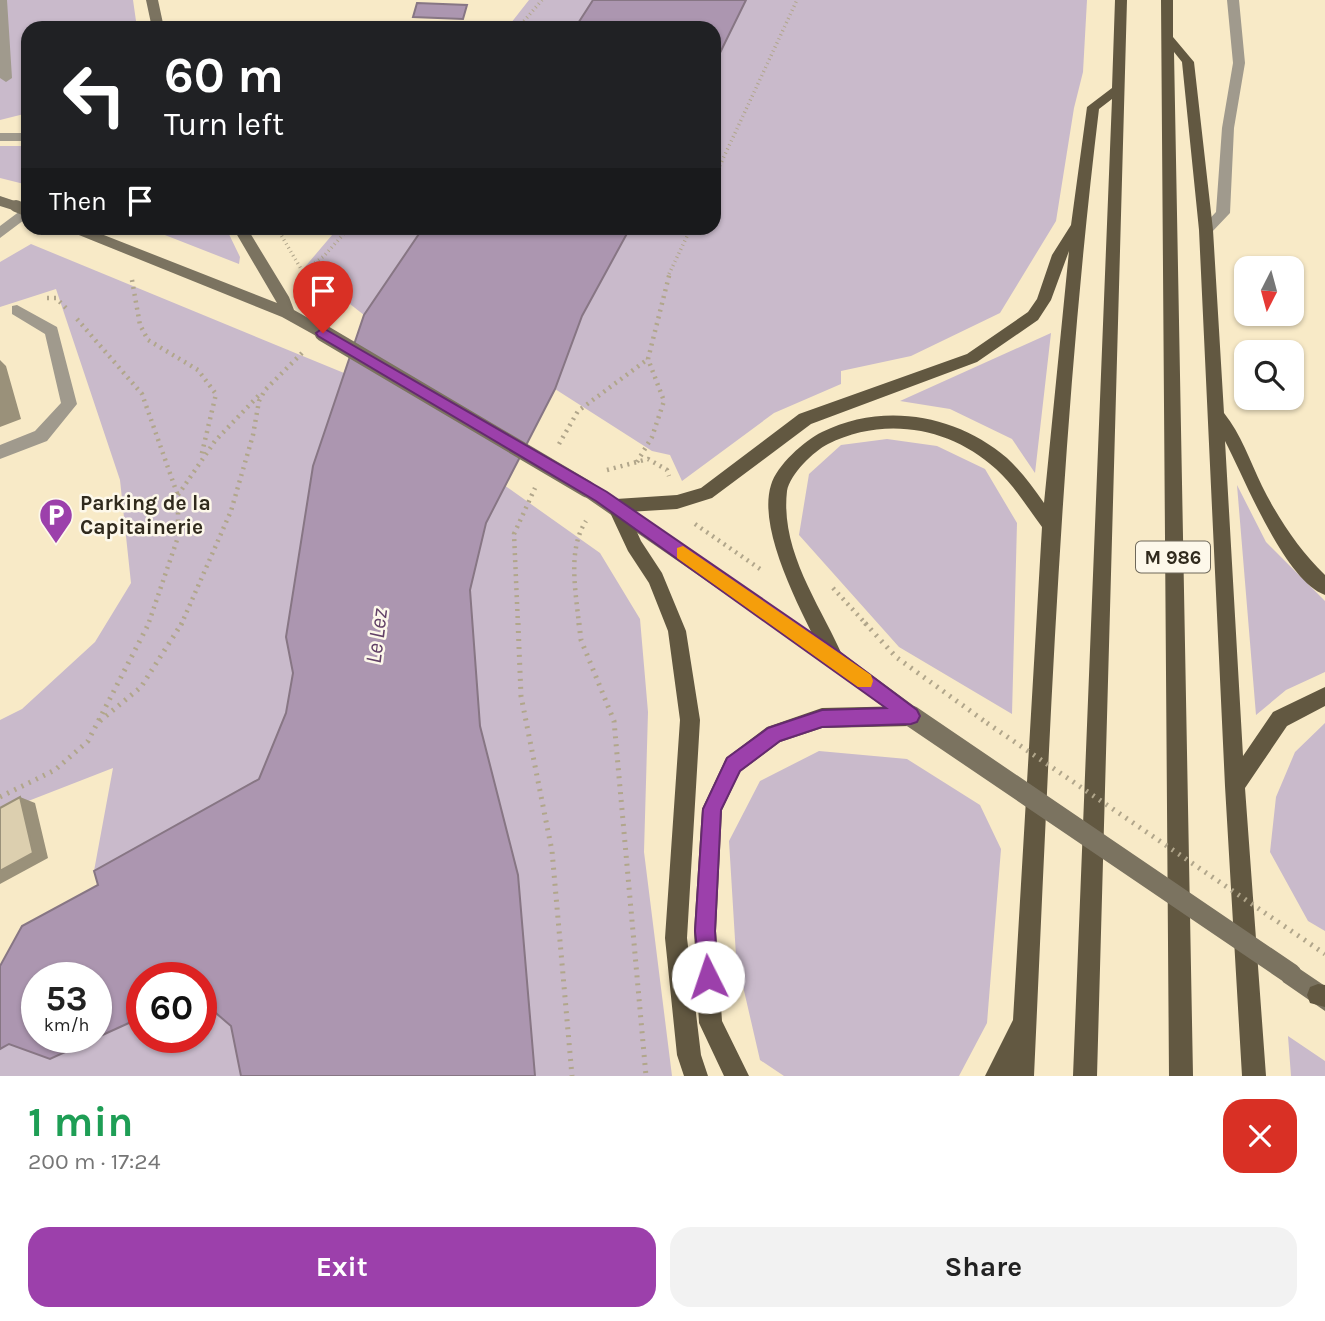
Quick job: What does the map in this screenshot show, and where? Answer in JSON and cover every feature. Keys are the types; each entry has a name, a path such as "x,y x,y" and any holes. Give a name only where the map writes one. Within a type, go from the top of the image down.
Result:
{"main road":[{"path":"152,0 156,21"},
{"path":"1085,1076 1121,0"},
{"name":"M 986","path":"1167,0 1181,1076"},
{"name":"M 986","path":"1167,37 1188,62 1206,229 1235,786 1254,1076"},
{"path":"1022,1076 1051,524 1078,225 1093,107 1118,89"},
{"path":"0,201 21,208"},
{"path":"601,497 677,502 706,493 805,419 972,358 1015,331 1033,316 1044,300 1059,255 1078,225"},
{"path":"94,235 286,307 323,333 601,497 835,659 911,716 1323,997"},
{"path":"244,235 286,307"},
{"path":"1216,415 1229,429 1256,491 1277,527 1310,573 1325,587"},
{"path":"835,659 789,565 779,520 779,486 816,443 857,424 896,420 932,425 992,455 1017,478 1051,524"},
{"path":"601,497 656,579 677,631 690,720 676,938 689,1055 696,1076"},
{"path":"1235,786 1280,719 1325,696"},
{"path":"737,1076 711,1023 705,931 712,809 733,765 774,734 822,718 911,716"},
{"path":"997,1076 1026,1017"}],"street":[{"path":"1,0 6,78"},
{"path":"1206,229 1223,213 1228,128 1239,63 1233,0"},
{"path":"0,137 21,137"},
{"path":"0,233 21,212"},
{"path":"0,452 41,436 69,404 52,331 17,310"}],"path":[{"path":"524,21 542,0"},
{"path":"721,163 797,0"},
{"path":"281,235 331,308"},
{"path":"304,271 324,256 343,235"},
{"path":"636,463 652,437 664,401 648,359 665,282 688,235"},
{"path":"124,276 134,280 140,325 148,340 171,351 198,370 216,394 201,457"},
{"path":"0,797 55,770 88,741 161,594 178,537 178,496 142,394 56,298 17,310"},
{"path":"178,496 201,457 226,425 304,351"},
{"path":"552,456 578,411 648,359"},
{"path":"96,724 140,688 177,632 206,572 239,486 259,401 265,390"},
{"path":"540,478 514,534 521,696 552,851 572,1076"},
{"path":"601,497 579,532 574,578 581,640 614,721 646,1076"},
{"path":"987,723 1325,954"}],"shaded area":[{"path":"0,0 133,0 136,21 21,21 21,115 0,120"},
{"path":"529,0 593,0 580,21 512,21"},
{"path":"746,0 1087,0 1083,72 1074,108 1056,221 1000,313 911,356 841,371 841,384 774,413 682,481 670,455 652,451 555,389 582,316 626,235 721,235 721,51"},
{"path":"0,146 21,146 21,183 0,178"},
{"path":"165,235 229,235 240,257 239,264"},
{"path":"332,235 418,235 364,315 304,268"},
{"path":"31,244 344,373 313,467 286,637 293,673 286,713 259,779 94,871 113,768 0,812 0,720 22,709 95,642 131,583 120,480 56,289 0,307 0,262"},
{"path":"1051,333 1035,473 1012,439 950,409 900,401"},
{"path":"887,439 937,446 985,469 1017,523 1012,714 899,647 799,535 809,474 841,445"},
{"path":"504,485 600,553 640,619 648,712 644,852 672,1076 535,1076 518,875 480,726 470,590 486,523"},
{"path":"1237,485 1266,542 1325,601 1325,672 1286,690 1256,715"},
{"path":"1325,723 1325,931 1308,921 1270,852 1276,797 1295,752"},
{"path":"819,751 907,759 980,805 1001,849 987,1023 959,1076 784,1076 760,1060 736,956 729,841 760,781"},
{"path":"217,1014 231,1026 241,1076 0,1076 0,1049 8,1044 21,1049 21,1053 33,1053 50,1059 63,1053 112,1053 112,1031 126,1024 126,1053 217,1053"},
{"path":"1288,1036 1325,1061 1325,1076 1291,1076"}],"water":[{"path":"593,0 746,0 721,51 721,21 580,21"},
{"path":"417,3 467,5 463,19 413,17"},
{"name":"Le Lez","path":"418,235 626,235 582,316 555,389 486,523 470,590 480,726 518,875 535,1076 241,1076 231,1026 217,1014 217,962 126,962 126,1024 112,1031 112,962 21,962 21,1048 9,1044 0,1049 0,966 22,926 98,885 94,871 259,779 286,713 293,673 286,637 313,466 364,315"},
{"path":"34,1053 63,1053 50,1059"}],"building":[{"path":"20,797 33,853 0,871 0,808"}],"slow traffic":[{"path":"683,553 864,681"}],"place":[{"name":"Parking de la Capitainerie","path":"56,545"}],"route":[{"path":"323,333 601,497 835,659 911,716 822,718 774,734 733,765 712,809 705,931 708,977"}]}
